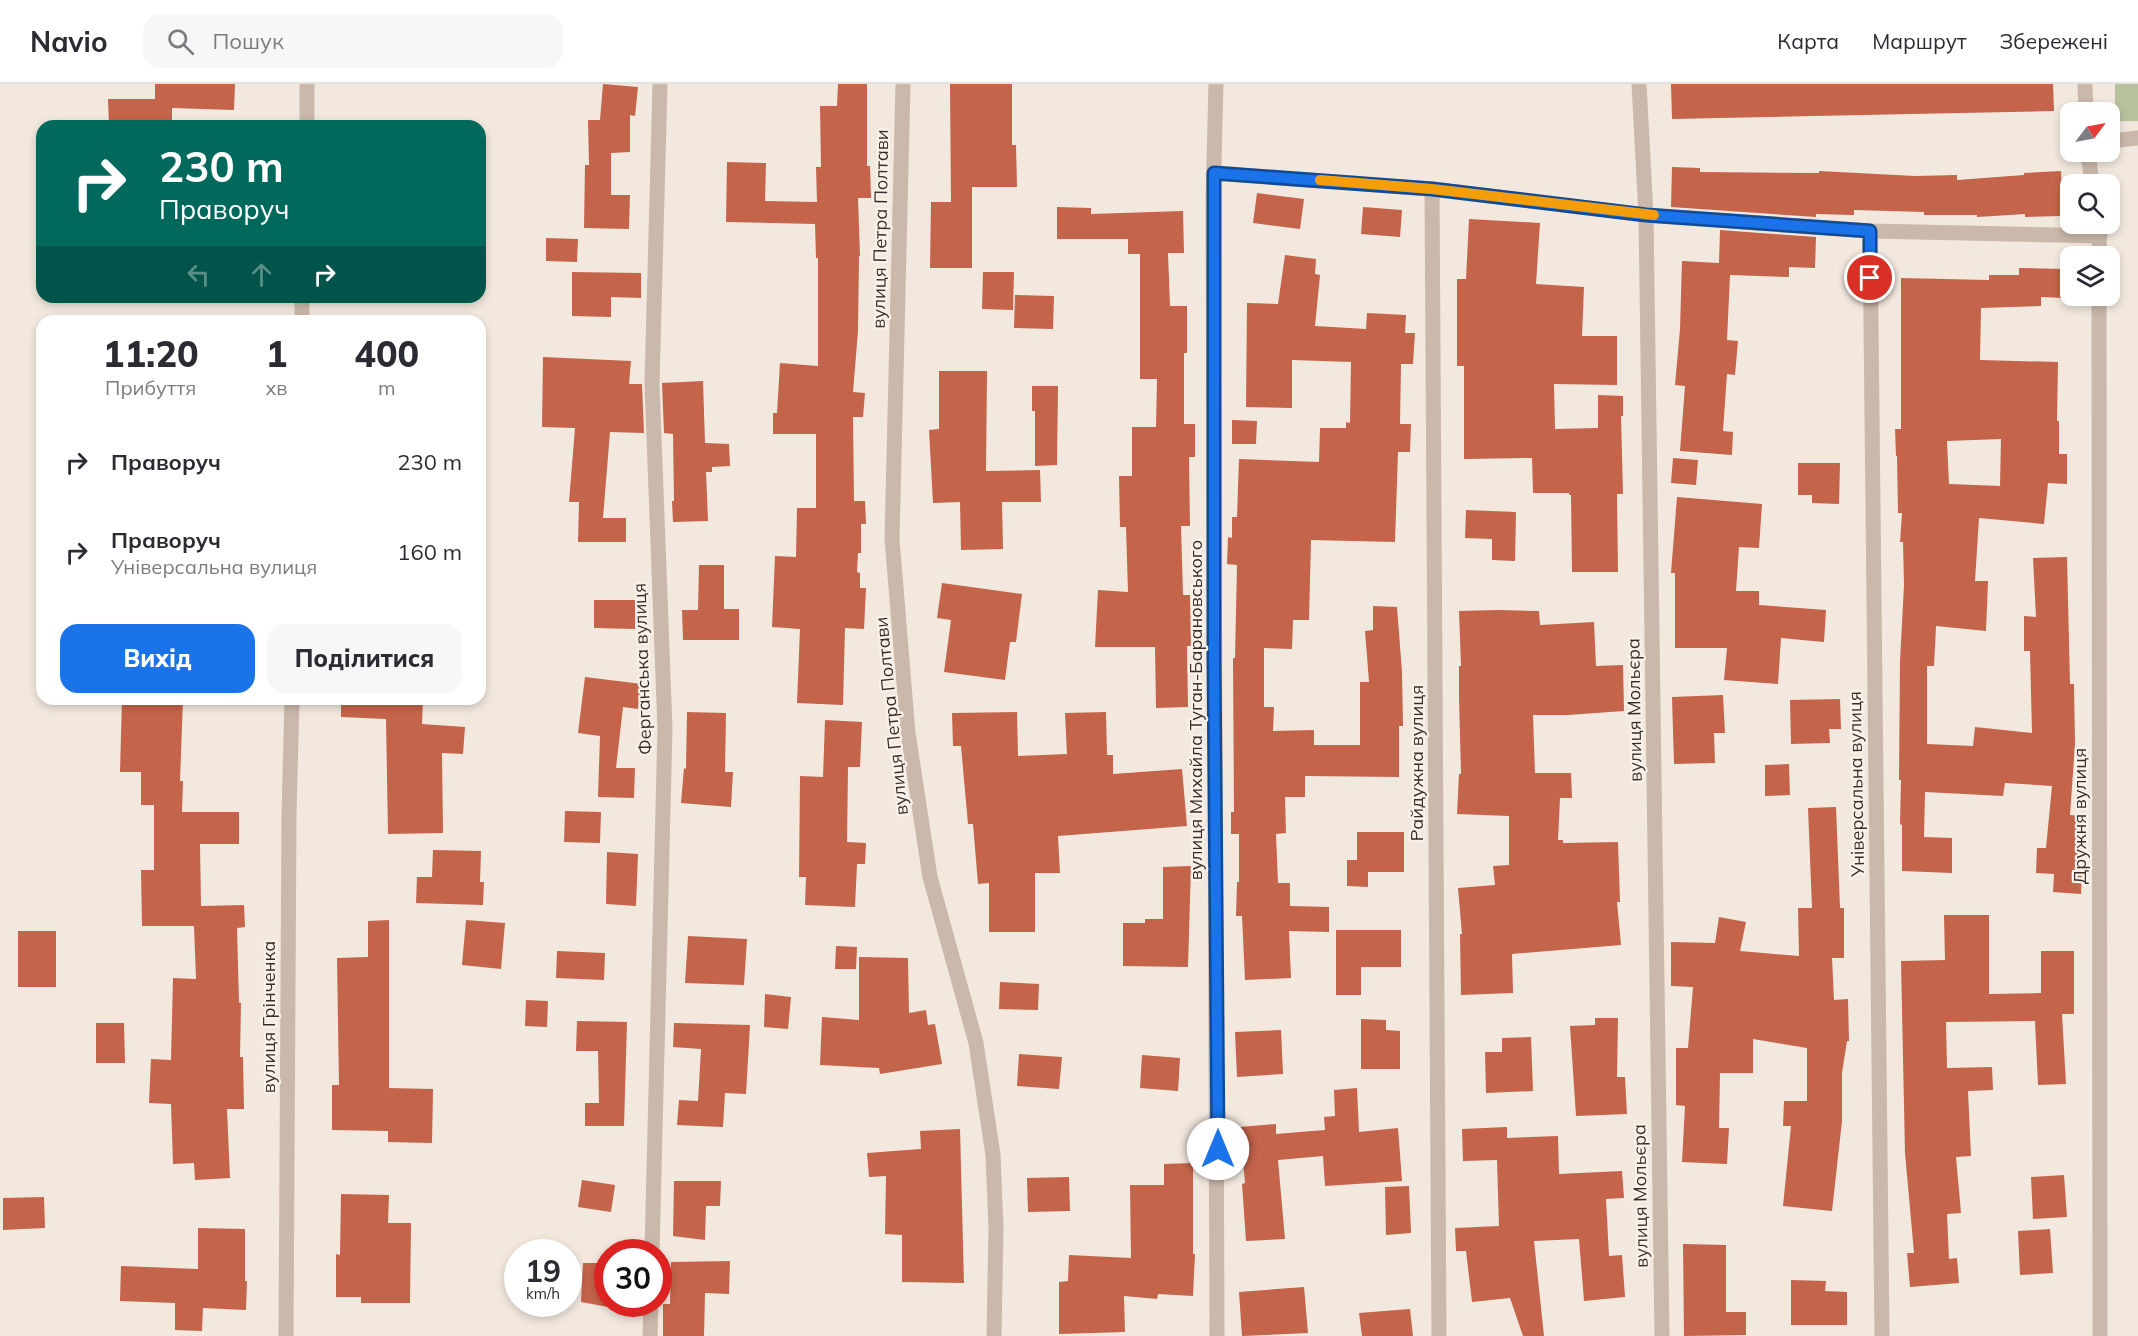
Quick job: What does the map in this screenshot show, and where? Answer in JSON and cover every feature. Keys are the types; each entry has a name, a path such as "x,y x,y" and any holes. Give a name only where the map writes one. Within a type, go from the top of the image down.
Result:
{"street":[{"path":"307,84 307,120"},
{"name":"Ферганська вулиця","path":"652,1239 665,729 652,384 660,84"},
{"name":"вулиця Петра Полтави","path":"903,84 892,538 909,733 930,877 976,1043 993,1155 996,1228 994,1336"},
{"name":"вулиця Михайла Туган-Барановського","path":"1216,84 1214,624 1217,1336"},
{"name":"вулиця Мольєра","path":"1639,84 1646,215 1662,1336"},
{"path":"2085,84 2086,102"},
{"path":"2120,140 2138,138"},
{"path":"1214,173 1432,189 1646,215 1870,231 2060,230"},
{"name":"Райдужна вулиця","path":"1432,189 1439,1336"},
{"name":"Універсальна вулиця","path":"1870,231 1882,1336"},
{"name":"Дружня вулиця","path":"2099,306 2100,1336"},
{"name":"вулиця Грінченка","path":"286,1336 289,814 292,705"},
{"path":"650,1336 651,1317"}],"green space":[{"path":"2115,84 2138,84 2138,121 2120,121 2120,102 2115,102"}],"building":[{"path":"155,84 235,84 234,110 172,108 172,120 109,120 108,99 155,99"},
{"path":"603,84 638,87 635,116 630,115 630,152 611,153 611,195 630,195 629,229 584,228 585,165 589,165 588,120 600,120"},
{"path":"838,84 867,84 867,166 870,166 871,198 858,198 860,256 858,331 853,392 865,393 863,417 853,417 854,501 865,501 866,524 861,524 861,553 858,553 857,572 860,573 860,588 866,588 864,629 845,628 843,705 797,703 800,629 772,627 775,556 796,557 797,508 816,508 816,434 773,434 773,413 777,413 780,363 818,366 818,258 816,258 815,224 726,222 727,162 766,163 765,201 817,202 816,167 821,167 820,106 837,106"},
{"path":"950,84 1012,84 1012,145 1016,145 1017,187 972,187 972,268 930,268 931,202 951,202"},
{"path":"1671,84 2053,84 2054,111 1672,119"},
{"path":"1672,167 1700,168 1700,172 1819,173 1819,171 1915,176 1957,175 1957,180 2061,171 2060,216 2025,217 2025,214 1977,217 1977,215 1924,215 1924,212 1854,210 1854,215 1816,214 1816,217 1671,207"},
{"path":"1257,193 1304,199 1300,229 1253,223"},
{"path":"1057,207 1091,208 1091,214 1183,211 1184,253 1168,253 1170,306 1187,306 1187,353 1184,353 1184,424 1195,424 1195,457 1189,457 1190,526 1181,526 1183,595 1190,595 1191,646 1187,646 1188,707 1156,708 1155,647 1095,647 1098,590 1128,592 1126,527 1120,527 1119,476 1132,476 1132,427 1156,427 1157,379 1140,379 1140,254 1128,254 1128,239 1057,239"},
{"path":"1363,207 1402,210 1400,237 1361,234"},
{"path":"1469,219 1540,223 1536,284 1584,287 1582,336 1617,336 1617,385 1554,384 1555,429 1598,428 1598,395 1623,396 1623,416 1621,416 1623,494 1617,494 1618,572 1572,572 1571,495 1569,493 1533,493 1532,458 1464,459 1464,366 1457,366 1457,279 1466,279"},
{"path":"1720,230 1816,237 1815,268 1789,267 1789,277 1730,275 1727,340 1738,341 1735,375 1727,374 1723,431 1733,432 1732,455 1680,451 1685,386 1675,385 1680,329 1682,261 1719,263"},
{"path":"546,238 578,239 577,262 546,261"},
{"path":"1285,255 1316,259 1315,274 1320,275 1315,326 1366,329 1367,313 1406,315 1405,333 1415,333 1413,364 1401,364 1400,424 1411,424 1410,452 1398,452 1395,542 1311,540 1309,620 1293,620 1292,649 1264,648 1264,707 1274,707 1273,731 1314,730 1314,745 1360,745 1360,682 1369,682 1365,631 1373,630 1373,606 1397,607 1403,726 1399,726 1399,777 1305,776 1305,797 1285,797 1286,833 1276,834 1278,883 1290,883 1290,906 1329,907 1329,932 1289,931 1291,978 1245,980 1242,916 1236,916 1239,834 1231,834 1231,812 1234,812 1233,658 1235,658 1237,565 1227,564 1228,537 1232,538 1232,517 1237,517 1239,459 1319,462 1320,428 1346,428 1346,422 1350,423 1351,362 1292,360 1292,408 1246,407 1247,303 1278,304"},
{"path":"2019,268 2060,269 2060,298 2041,297 2041,306 1981,308 1980,360 2058,362 2059,454 2067,454 2067,484 2048,483 2044,524 1979,518 1975,581 1988,581 1986,631 1936,626 1934,666 1927,666 1927,744 1973,746 1975,727 2032,733 2030,651 2024,651 2024,616 2036,617 2033,558 2067,557 2070,684 2074,684 2075,744 2070,815 2084,816 2079,872 2082,872 2081,894 2053,892 2054,874 2036,873 2037,848 2046,848 2052,786 2005,783 2003,796 1925,792 1924,837 1952,838 1952,873 1902,871 1901,780 1899,780 1900,661 1904,585 1903,542 1900,542 1902,513 1898,513 1895,429 1901,429 1901,278 1989,280 1989,275 2019,275","holes":["2001,439 2000,486 1949,484 1947,441"]},
{"path":"572,272 641,273 641,298 611,297 611,317 572,316"},
{"path":"983,272 1014,272 1013,310 982,309"},
{"path":"1015,295 1054,296 1053,329 1014,328"},
{"path":"543,357 631,361 629,384 642,384 644,433 610,432 603,518 626,518 626,542 578,542 579,502 569,502 575,428 542,427"},
{"path":"939,371 987,371 986,471 1040,470 1041,502 1002,502 1003,549 961,550 960,502 933,503 929,430 939,429"},
{"path":"703,381 705,443 729,444 730,466 712,467 712,472 706,472 708,521 673,522 673,434 664,433 662,383"},
{"path":"1032,386 1058,386 1057,465 1035,466 1035,411 1032,411"},
{"path":"1232,420 1257,421 1256,444 1232,444"},
{"path":"1673,458 1698,460 1696,485 1671,483"},
{"path":"1798,463 1840,463 1839,504 1812,503 1812,495 1798,495"},
{"path":"1677,497 1762,504 1759,548 1739,547 1736,591 1759,591 1759,605 1826,610 1824,642 1781,638 1778,684 1724,680 1727,648 1675,648 1675,573 1671,573"},
{"path":"1466,510 1516,512 1515,561 1492,560 1492,539 1465,538"},
{"path":"699,565 724,565 724,609 739,609 739,640 683,640 682,610 698,610"},
{"path":"942,583 1022,594 1016,642 1010,642 1005,680 944,672 951,620 937,618"},
{"path":"594,600 635,600 635,629 594,628"},
{"path":"1459,611 1539,611 1540,625 1594,622 1596,666 1623,665 1624,711 1533,715 1535,773 1571,773 1572,798 1560,798 1558,840 1563,840 1563,843 1618,842 1620,902 1617,902 1621,945 1512,954 1513,993 1461,995 1460,934 1462,934 1458,888 1495,885 1493,866 1509,865 1509,816 1457,814 1459,774 1461,774"},
{"path":"585,677 642,684 638,709 623,707 616,768 635,768 634,798 598,797 600,736 578,733"},
{"path":"1723,695 1725,733 1714,733 1715,763 1674,764 1672,697"},
{"path":"1840,699 1841,729 1829,729 1830,743 1791,744 1790,700"},
{"path":"122,705 183,705 180,781 183,781 182,812 239,812 239,844 200,844 201,906 244,905 245,927 237,928 239,1003 241,1003 240,1057 243,1057 244,1109 227,1109 230,1178 195,1180 194,1163 173,1164 171,1104 149,1103 151,1059 171,1060 173,978 196,979 194,926 142,926 141,870 154,870 154,805 141,805 141,772 120,772"},
{"path":"341,705 423,705 422,724 465,727 463,754 442,753 443,833 388,834 386,719 341,717"},
{"path":"687,712 726,713 725,772 733,772 731,807 681,803 684,768 686,769"},
{"path":"1017,712 1018,756 1067,754 1065,713 1106,712 1107,755 1113,755 1113,774 1182,769 1187,826 1058,836 1060,873 1035,873 1035,932 989,932 989,883 978,884 973,824 968,824 961,746 953,746 952,713"},
{"path":"825,720 862,722 860,767 848,767 847,842 866,843 865,864 857,864 855,907 805,905 806,877 799,877 800,776 823,777"},
{"path":"1789,764 1790,795 1765,796 1765,765"},
{"path":"1836,807 1840,908 1844,908 1844,958 1832,958 1834,1000 1848,999 1849,1041 1847,1041 1842,1073 1842,1121 1832,1211 1783,1206 1791,1126 1783,1126 1784,1101 1807,1101 1807,1048 1753,1039 1753,1073 1720,1073 1719,1128 1729,1128 1727,1164 1682,1162 1685,1106 1676,1105 1676,1048 1688,1048 1693,987 1671,986 1671,942 1715,943 1719,917 1746,922 1740,951 1799,956 1798,908 1812,908 1808,808"},
{"path":"565,811 601,812 600,843 564,842"},
{"path":"1357,832 1404,832 1404,872 1368,872 1368,887 1347,886 1347,860 1357,860"},
{"path":"433,850 481,851 480,882 484,882 483,905 416,903 417,877 432,877"},
{"path":"607,852 638,854 636,906 606,904"},
{"path":"1191,866 1188,967 1123,966 1123,923 1145,923 1145,919 1163,919 1163,867"},
{"path":"1944,915 1989,915 1989,994 2041,993 2041,951 2074,951 2074,1014 2062,1014 2066,1084 2038,1085 2035,1021 1946,1022 1947,1068 1992,1067 1993,1090 1968,1091 1971,1156 1956,1157 1961,1213 1947,1214 1949,1259 1957,1258 1959,1283 1910,1287 1907,1253 1914,1253 1905,1153 1901,961 1945,960"},
{"path":"389,920 389,1088 433,1089 432,1143 388,1142 388,1131 332,1130 332,1085 339,1085 337,958 368,957 368,921"},
{"path":"466,920 505,923 501,969 462,965"},
{"path":"1336,930 1401,930 1401,967 1361,967 1361,995 1336,995"},
{"path":"18,931 56,931 56,987 18,987"},
{"path":"688,936 747,939 744,985 685,983"},
{"path":"836,946 857,947 856,969 835,969"},
{"path":"557,951 605,953 604,980 556,978"},
{"path":"859,957 908,958 909,1013 926,1010 928,1025 935,1024 942,1064 880,1074 879,1068 820,1065 822,1017 859,1020"},
{"path":"1000,982 1039,984 1038,1010 999,1009"},
{"path":"765,994 791,997 788,1029 764,1027"},
{"path":"526,1000 548,1001 547,1027 525,1026"},
{"path":"1595,1018 1618,1018 1617,1077 1625,1077 1627,1114 1576,1116 1570,1026 1595,1025"},
{"path":"1361,1019 1386,1020 1386,1030 1400,1031 1400,1069 1361,1069"},
{"path":"577,1021 627,1022 624,1126 585,1126 585,1103 599,1103 598,1051 576,1051"},
{"path":"96,1023 124,1023 125,1063 96,1063"},
{"path":"674,1023 750,1025 746,1094 725,1093 723,1127 677,1125 679,1100 698,1101 701,1049 673,1047"},
{"path":"1281,1030 1283,1074 1237,1077 1235,1032"},
{"path":"1531,1037 1533,1091 1486,1093 1485,1052 1502,1052 1502,1038"},
{"path":"1019,1054 1062,1057 1059,1089 1017,1086"},
{"path":"1142,1055 1180,1058 1178,1091 1140,1088"},
{"path":"1357,1088 1359,1132 1398,1128 1402,1181 1325,1186 1323,1156 1278,1160 1285,1239 1246,1241 1242,1184 1245,1183 1240,1127 1276,1124 1276,1134 1325,1130 1324,1117 1335,1116 1334,1090"},
{"path":"1507,1127 1507,1138 1558,1136 1559,1174 1622,1171 1624,1198 1606,1199 1609,1256 1622,1255 1625,1297 1584,1301 1579,1239 1534,1241 1544,1336 1523,1336 1510,1298 1472,1302 1466,1251 1456,1251 1455,1228 1499,1226 1497,1160 1463,1161 1462,1129"},
{"path":"960,1129 964,1283 902,1282 902,1235 885,1234 886,1176 869,1177 867,1153 921,1149 920,1131"},
{"path":"1193,1163 1193,1254 1195,1254 1193,1296 1158,1294 1157,1299 1124,1296 1125,1332 1059,1334 1059,1282 1068,1281 1069,1255 1131,1258 1130,1185 1164,1185 1164,1164"},
{"path":"2064,1175 2067,1217 2033,1219 2031,1177"},
{"path":"1069,1177 1070,1211 1028,1212 1027,1178"},
{"path":"582,1180 615,1185 611,1212 578,1207"},
{"path":"674,1181 721,1181 720,1206 706,1206 705,1240 673,1236"},
{"path":"1409,1186 1411,1233 1386,1235 1385,1187"},
{"path":"341,1194 389,1195 388,1223 411,1223 410,1303 361,1303 361,1297 336,1297 336,1254 340,1255"},
{"path":"44,1197 45,1228 3,1230 3,1198"},
{"path":"198,1228 245,1229 246,1310 203,1308 202,1331 175,1330 175,1303 120,1301 121,1266 198,1269"},
{"path":"2050,1229 2053,1273 2020,1275 2018,1231"},
{"path":"1683,1244 1726,1245 1726,1312 1746,1312 1746,1335 1684,1336"},
{"path":"730,1261 729,1294 705,1293 704,1336 663,1336 663,1317 672,1317 672,1262"},
{"path":"583,1263 594,1263 594,1304 582,1302"},
{"path":"1791,1280 1826,1281 1825,1291 1847,1292 1847,1325 1791,1325"},
{"path":"1304,1287 1308,1333 1242,1336 1239,1292"},
{"path":"1410,1309 1413,1336 1362,1336 1359,1313"}],"slow traffic":[{"path":"1320,180 1432,189 1654,215"}],"route":[{"path":"1218,1149 1214,659 1214,173 1432,189 1646,215 1870,231 1870,278"}]}
